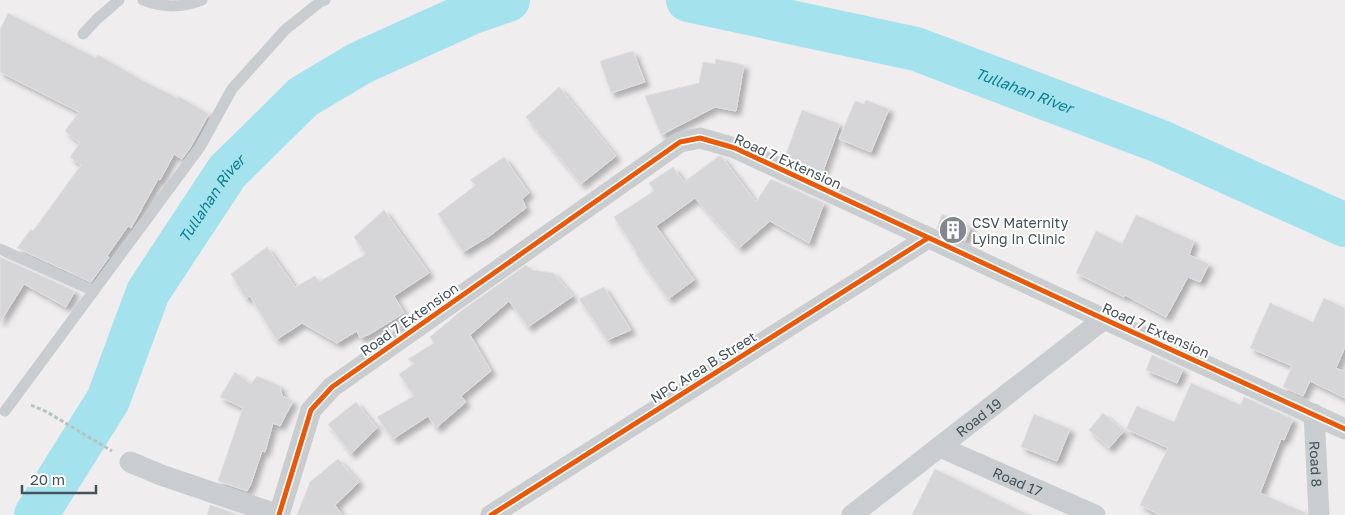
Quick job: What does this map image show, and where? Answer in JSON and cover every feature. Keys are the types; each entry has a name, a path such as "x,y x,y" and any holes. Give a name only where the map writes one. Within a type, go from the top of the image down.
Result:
{"street":[{"name":"Road 7 Extension","path":"279,515 311,410 332,387 680,142 700,138 735,148 1345,428"},
{"name":"NPC Area B Street","path":"491,515 928,238"},
{"name":"Road 19","path":"852,515 1104,319"},
{"name":"Road 8","path":"1314,414 1319,515"},
{"name":"Road 17","path":"940,446 1095,515"},
{"path":"130,462 161,476 279,515"}],"lane":[{"path":"83,34 119,0"},
{"path":"143,0 169,7 191,4 202,0"},
{"path":"6,411 200,147 232,89 285,30 325,0"},
{"path":"0,249 94,290"}],"path":[{"path":"46,412 130,462"}],"building":[{"path":"8,13 96,58 98,55 149,84 178,98 178,96 209,114 182,159 174,154 131,228 128,226 91,282 17,248 31,229 33,231 81,165 70,157 80,143 65,131 79,112 0,72 0,30"},
{"path":"633,51 645,82 611,93 600,61"},
{"path":"716,59 744,65 736,111 715,107 661,135 645,96 699,83 703,62 715,64"},
{"path":"559,87 616,156 581,184 526,117"},
{"path":"866,100 889,109 871,152 839,139 855,101 864,104"},
{"path":"802,110 840,124 822,174 785,157"},
{"path":"719,156 722,157 756,202 771,179 824,203 809,243 770,221 739,248 695,198 656,226 694,280 668,299 636,254 614,217 654,191 649,183 673,167 684,182"},
{"path":"504,157 529,193 522,199 526,208 488,237 463,252 438,214 476,185 470,180"},
{"path":"384,210 429,273 394,296 404,313 370,334 360,338 357,331 337,343 302,323 276,340 250,296 246,299 231,274 267,247 295,287 315,276 319,282 366,254 354,237"},
{"name":"CSV Maternity Lying In Clinic","path":"942,214 971,226 965,241 937,228"},
{"path":"1136,215 1194,241 1189,255 1209,264 1200,282 1188,277 1166,317 1125,295 1124,297 1076,273 1096,231 1122,244"},
{"path":"0,257 75,291 66,307 24,284 0,322"},
{"path":"526,265 532,270 553,273 573,296 528,327 509,301 470,335 491,371 461,396 466,402 436,428 428,416 393,439 377,417 414,396 399,374 414,364 408,359 434,343 430,337 461,311"},
{"path":"604,287 631,330 607,340 579,299"},
{"path":"1324,298 1345,308 1345,347 1336,368 1345,372 1345,398 1310,381 1303,396 1283,387 1292,366 1250,348 1270,303 1313,322"},
{"path":"1152,355 1183,369 1177,383 1146,370"},
{"path":"235,372 251,384 257,376 280,386 282,396 293,401 280,426 273,423 265,452 262,451 247,491 218,481 243,408 220,397"},
{"path":"1191,383 1241,405 1244,397 1293,419 1284,440 1281,439 1260,493 1306,513 1306,515 1160,515 1140,505 1168,448 1126,429 1137,406 1174,422"},
{"path":"356,402 377,428 351,454 328,424"},
{"path":"1103,413 1124,431 1109,448 1089,430"},
{"path":"1034,414 1070,429 1057,461 1021,447"},
{"path":"338,459 359,482 335,505 342,515 297,515 310,482"},
{"path":"935,469 952,477 1029,515 912,515"},
{"path":"210,505 236,514 207,515"}],"waterway":[{"name":"Tullahan River","path":"36,515 108,400 148,292 227,172 303,97 360,63 473,12 508,0"},
{"name":"Tullahan River","path":"688,0 916,49 1159,141 1345,225"}],"cycle path":[{"path":"279,515 311,410 332,387 680,142 700,138 735,148 1345,429"},
{"path":"491,515 928,238"}],"place":[{"name":"CSV Maternity Lying In Clinic","path":"953,230"}]}
